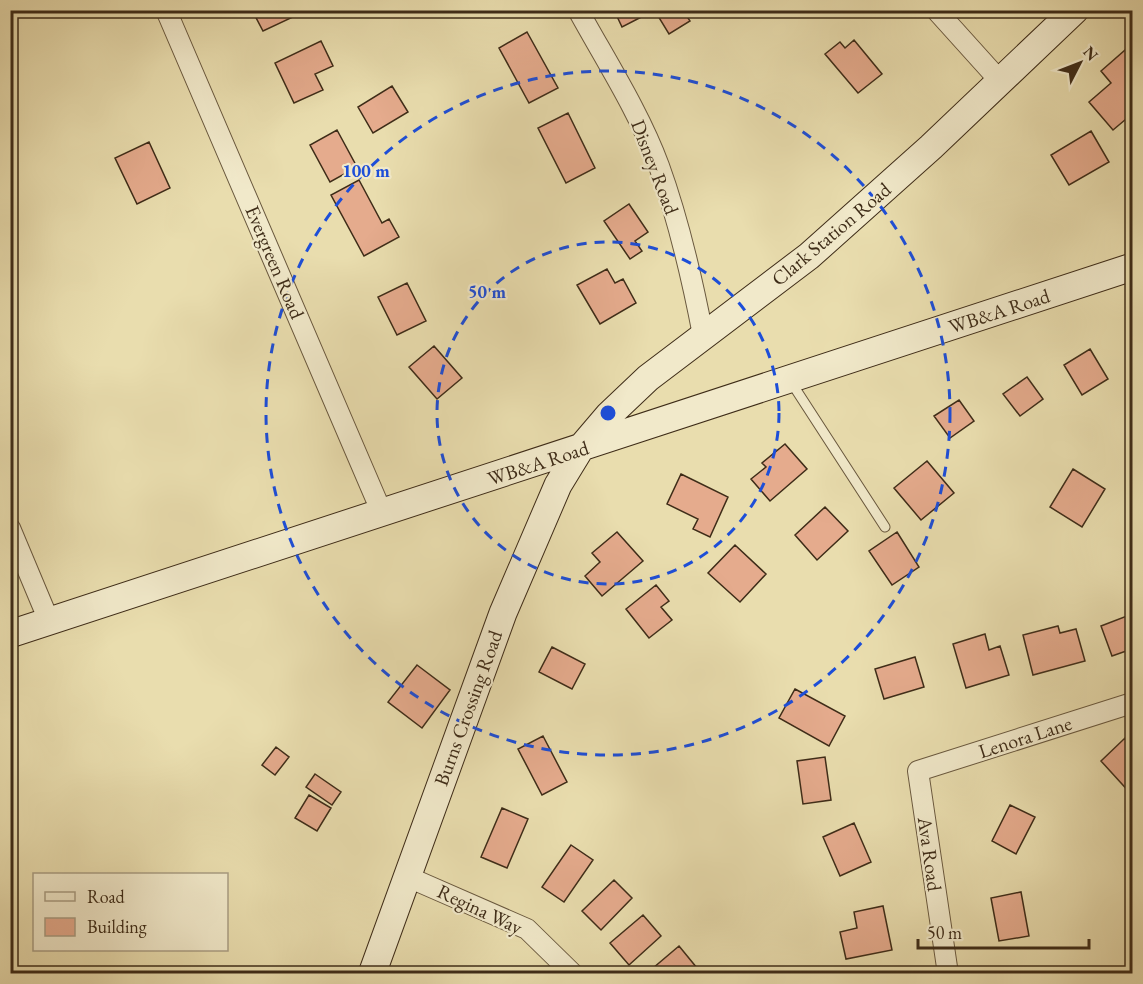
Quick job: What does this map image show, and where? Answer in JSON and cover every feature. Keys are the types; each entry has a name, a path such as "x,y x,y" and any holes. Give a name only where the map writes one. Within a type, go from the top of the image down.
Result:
{"street":[{"name":"Evergreen Road","path":"166,10 382,513"},
{"name":"Disney Road","path":"578,10 659,165 690,266 703,335"},
{"path":"936,10 1000,81"},
{"name":"Clark Station Road","path":"580,449 609,415 635,390 703,335 809,256 859,213 1075,10"},
{"name":"WB&A Road","path":"10,634 1132,267"},
{"name":"Burns Crossing Road","path":"372,974 507,603 558,485 580,449"},
{"path":"10,528 49,621"},
{"name":"Lenora Lane","path":"918,771 1132,703"},
{"name":"Ava Road","path":"918,771 948,974"},
{"name":"Regina Way","path":"408,877 527,929 573,974"}],"lane":[{"path":"790,380 885,527"}],"building":[{"path":"252,10 290,10 293,17 263,31"},
{"path":"614,10 655,10 622,27"},
{"path":"666,10 683,10 690,21 669,34 658,16"},
{"path":"527,32 558,88 529,103 499,48"},
{"path":"854,40 882,74 858,93 825,54 840,42 845,48"},
{"path":"321,41 333,66 315,74 323,90 294,103 275,63"},
{"path":"1132,44 1132,87 1128,91 1132,97 1132,114 1113,130 1089,102 1111,83 1101,71"},
{"path":"392,86 408,112 373,133 358,107"},
{"path":"568,113 595,168 566,183 538,128"},
{"path":"337,130 357,167 330,182 310,145"},
{"path":"1091,131 1109,162 1069,185 1051,155"},
{"path":"149,142 170,188 137,204 115,158"},
{"path":"359,180 382,223 389,219 399,237 364,256 331,195"},
{"path":"629,204 648,232 635,241 642,251 630,259 604,221"},
{"path":"607,269 615,283 623,279 636,303 600,324 577,285"},
{"path":"407,283 426,321 397,335 378,297"},
{"path":"434,346 462,378 437,399 409,367"},
{"path":"1090,349 1108,379 1082,395 1064,365"},
{"path":"1027,377 1043,399 1020,416 1003,394"},
{"path":"959,400 974,421 950,438 934,416"},
{"path":"785,444 807,469 770,501 751,479 766,467 762,463"},
{"path":"927,461 954,493 921,520 894,488"},
{"path":"1073,469 1105,489 1082,527 1050,507"},
{"path":"681,474 728,497 710,537 693,529 698,519 667,504"},
{"path":"825,507 848,531 817,560 795,535"},
{"path":"617,532 643,561 602,596 585,576 600,562 592,553"},
{"path":"897,532 919,567 892,585 869,551"},
{"path":"735,545 766,574 740,602 708,573"},
{"path":"656,585 669,601 661,607 672,620 649,638 626,609"},
{"path":"1132,614 1132,649 1112,656 1101,626"},
{"path":"1058,626 1060,633 1076,629 1085,661 1033,675 1023,635"},
{"path":"985,634 989,650 1000,646 1009,675 966,688 953,644"},
{"path":"552,647 585,664 572,689 539,672"},
{"path":"915,657 924,687 884,699 875,669"},
{"path":"417,665 450,690 422,728 388,702"},
{"path":"795,689 845,716 829,746 779,718"},
{"path":"543,736 567,782 542,795 518,749"},
{"path":"1125,738 1132,746 1132,795 1101,761"},
{"path":"276,747 289,757 275,775 262,765"},
{"path":"825,757 831,800 803,804 797,761"},
{"path":"315,774 341,792 332,805 306,787"},
{"path":"309,795 331,808 317,831 295,818"},
{"path":"1010,805 1035,817 1016,854 992,841"},
{"path":"502,808 528,819 507,868 481,857"},
{"path":"854,823 871,862 840,876 823,837"},
{"path":"571,845 593,860 564,902 542,887"},
{"path":"614,880 632,898 601,930 582,911"},
{"path":"1021,892 1029,936 999,941 991,898"},
{"path":"883,906 892,950 846,959 840,932 857,928 854,912"},
{"path":"643,915 661,936 629,965 610,943"},
{"path":"679,946 697,968 690,974 646,974"}]}
